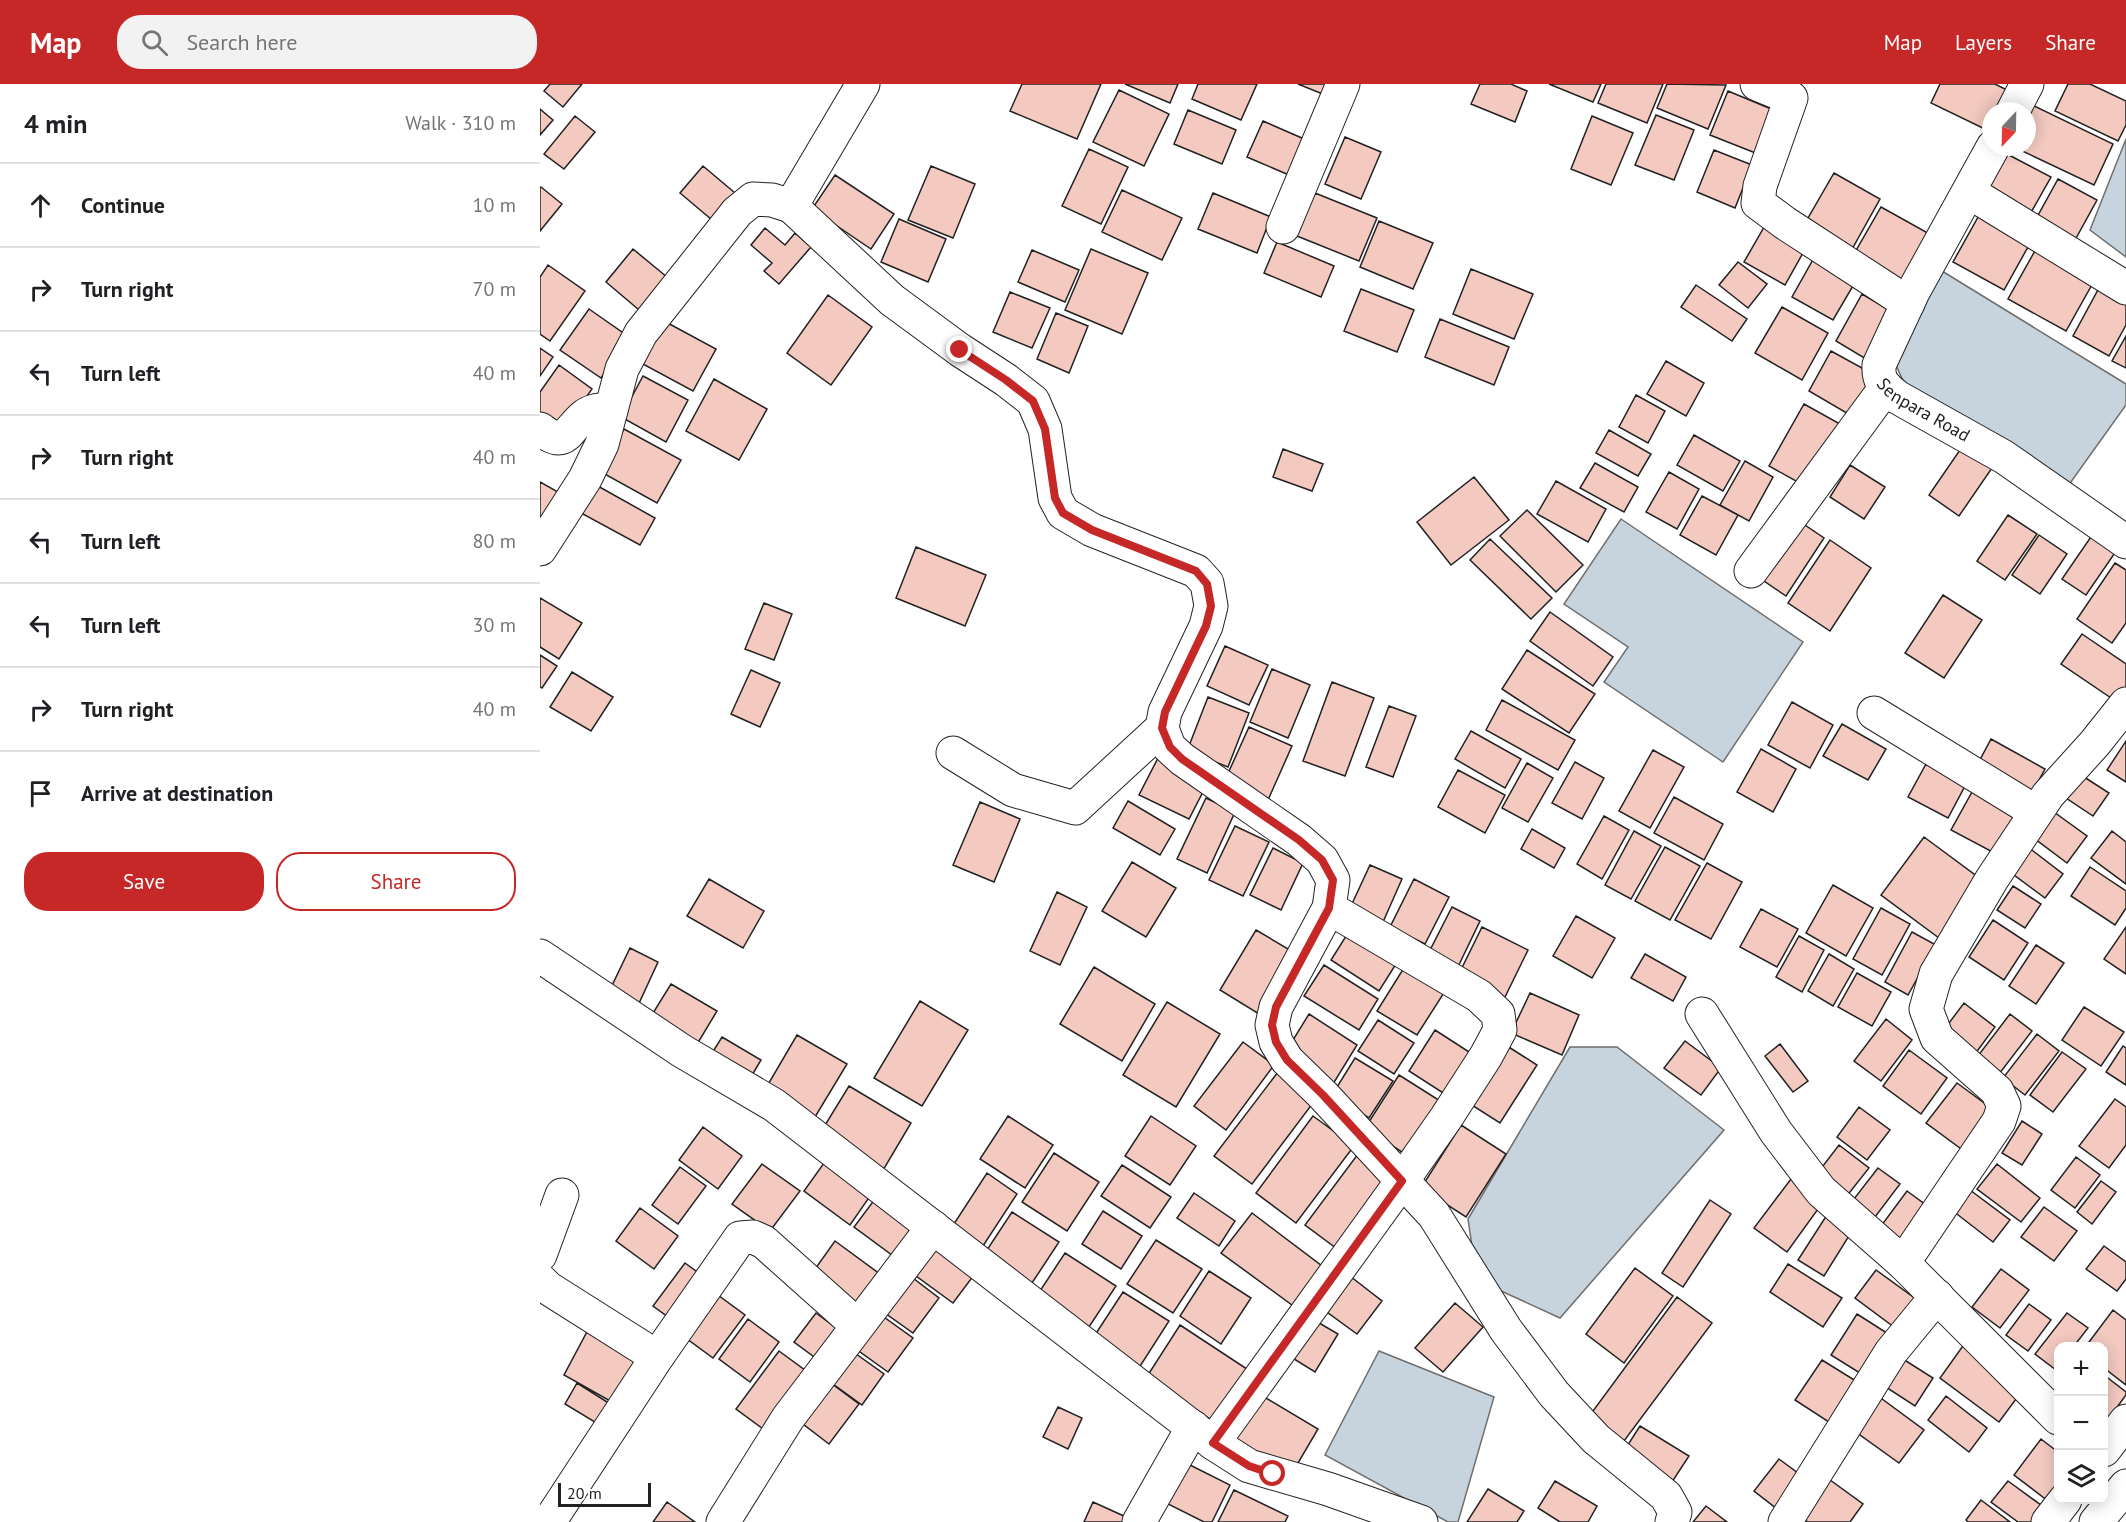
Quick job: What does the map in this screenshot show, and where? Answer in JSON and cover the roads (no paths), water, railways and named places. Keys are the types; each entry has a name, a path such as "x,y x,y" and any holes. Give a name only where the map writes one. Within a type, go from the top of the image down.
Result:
{"street":[{"path":"791,206 863,84"},
{"path":"1283,227 1343,84"},
{"path":"1757,84 1791,98 1760,186 1758,202 1785,223 1908,303"},
{"path":"2018,102 2027,84"},
{"name":"Senpara Road","path":"1988,156 1908,303 1879,365 1879,378 1897,397 2004,457 2126,542"},
{"path":"1969,192 2126,288"},
{"path":"540,549 585,479 602,444 622,369 641,333 737,212 753,199 772,200 791,206 892,300 1033,401 1045,429 1055,498 1063,513 1092,530 1196,571 1207,584 1211,606 1206,626 1165,712 1162,728 1170,747 1182,759 1299,840 1322,860 1333,880 1329,908 1276,1007 1272,1025 1276,1042 1287,1060 1323,1095 1434,1215 1506,1330 1554,1394 1596,1439 1666,1496 1674,1512 1672,1522"},
{"path":"1750,571 1886,387"},
{"path":"540,429 551,437 561,438 568,435 583,417 594,410 611,409"},
{"path":"1903,1263 1999,1121 2004,1106 1997,1091 1937,1038 1926,1009 1936,974 1992,879 2036,812 2048,795 2096,743 2126,704"},
{"path":"1874,713 2036,812"},
{"path":"953,753 1013,790 1075,808 1162,728"},
{"path":"1139,1522 1203,1435 1402,1181 1446,1118 1500,1030 1498,1014 1479,996 1329,908"},
{"path":"540,956 682,1051 774,1105 1203,1435 1249,1466 1328,1489 1421,1522"},
{"path":"1702,1014 1776,1132 1821,1191 1903,1263 2054,1414"},
{"path":"540,1255 562,1195"},
{"path":"723,1522 788,1418 933,1227"},
{"path":"549,1522 657,1357 740,1238 753,1237 764,1242 857,1325"},
{"path":"540,1280 548,1288 657,1357"},
{"path":"1785,1522 1891,1352 1936,1296"},
{"path":"2108,1444 2126,1421"},
{"path":"2096,1522 2126,1486"},
{"path":"2048,1522 2062,1504"}]}
